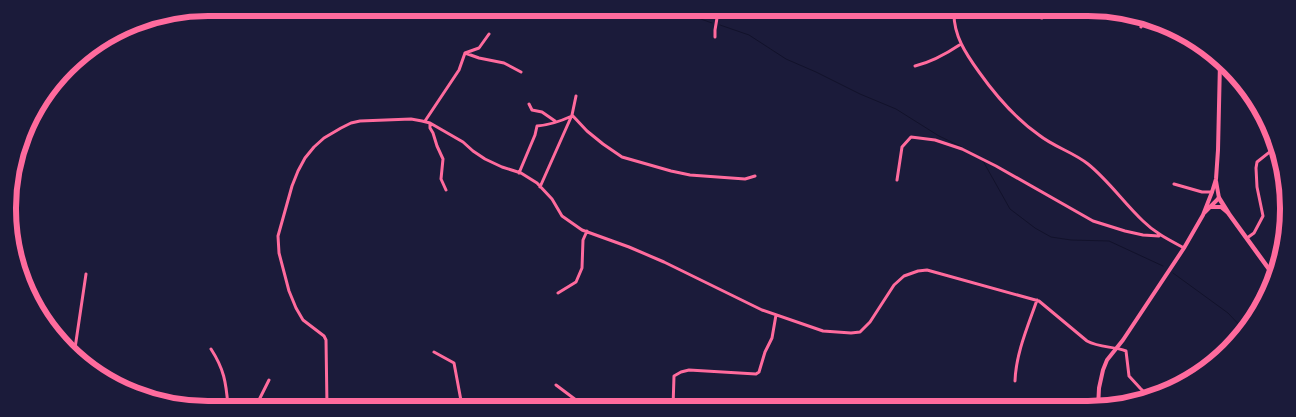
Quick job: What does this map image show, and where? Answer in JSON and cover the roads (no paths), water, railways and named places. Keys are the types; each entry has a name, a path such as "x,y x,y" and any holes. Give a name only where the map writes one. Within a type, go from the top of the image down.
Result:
{"main road":[{"path":"1219,198 1270,270"}],"street":[{"path":"715,16 718,18 715,37"},
{"path":"954,16 954,22 966,55 994,94 1018,119 1040,137 1087,162 1144,223 1160,236 1184,248"},
{"path":"1035,16 1042,18"},
{"path":"465,53 479,48 489,34"},
{"path":"915,66 943,56 961,44"},
{"path":"465,53 504,63 521,72"},
{"path":"425,121 459,70 465,53"},
{"path":"1219,198 1216,179 1220,70"},
{"path":"540,186 572,115 576,96"},
{"path":"529,104 532,110 542,112 556,122"},
{"path":"520,173 535,136 537,126 547,125 572,115"},
{"path":"572,115 587,131 622,157 690,175 744,179 755,176"},
{"path":"327,401 326,340 324,336 299,315 289,291 279,252 278,236 292,186 301,164 314,146 340,128 360,121 411,119 425,121 462,142 485,159 520,173 540,186 552,199 562,216 587,231 664,262 742,301 776,315 823,331 860,332 870,322 894,284 904,276 927,270 1037,300 1088,342 1126,351 1129,376 1145,392"},
{"path":"430,124 443,159 440,179 446,190"},
{"path":"896,180 902,147 911,137 935,140 962,149 996,166 1093,221 1125,231 1160,236"},
{"path":"1247,238 1254,233 1263,216 1257,187 1257,162 1271,151"},
{"path":"1098,400 1099,388 1107,360 1118,348 1184,248 1203,215 1216,179"},
{"path":"1174,184 1202,192 1212,192 1219,198"},
{"path":"1208,201 1219,198"},
{"path":"1203,215 1219,198"},
{"path":"1211,206 1221,207 1229,214"},
{"path":"558,293 576,282 582,268 584,240 587,231"},
{"path":"75,346 86,274"},
{"path":"1015,380 1019,353 1037,300"},
{"path":"673,401 674,376 681,372 689,370 756,374 759,372 765,352 772,338 776,315"},
{"path":"211,349 222,369 228,401"},
{"path":"434,352 454,362 461,401"},
{"path":"259,401 269,380"},
{"path":"556,385 577,401"}],"waterway":[{"path":"692,16 712,23"},
{"path":"720,25 749,35 786,59 896,109 939,136 962,147"},
{"path":"983,161 1010,209 1035,228 1051,237 1071,240 1109,241 1163,266"},
{"path":"1173,273 1228,313 1240,326"}]}
